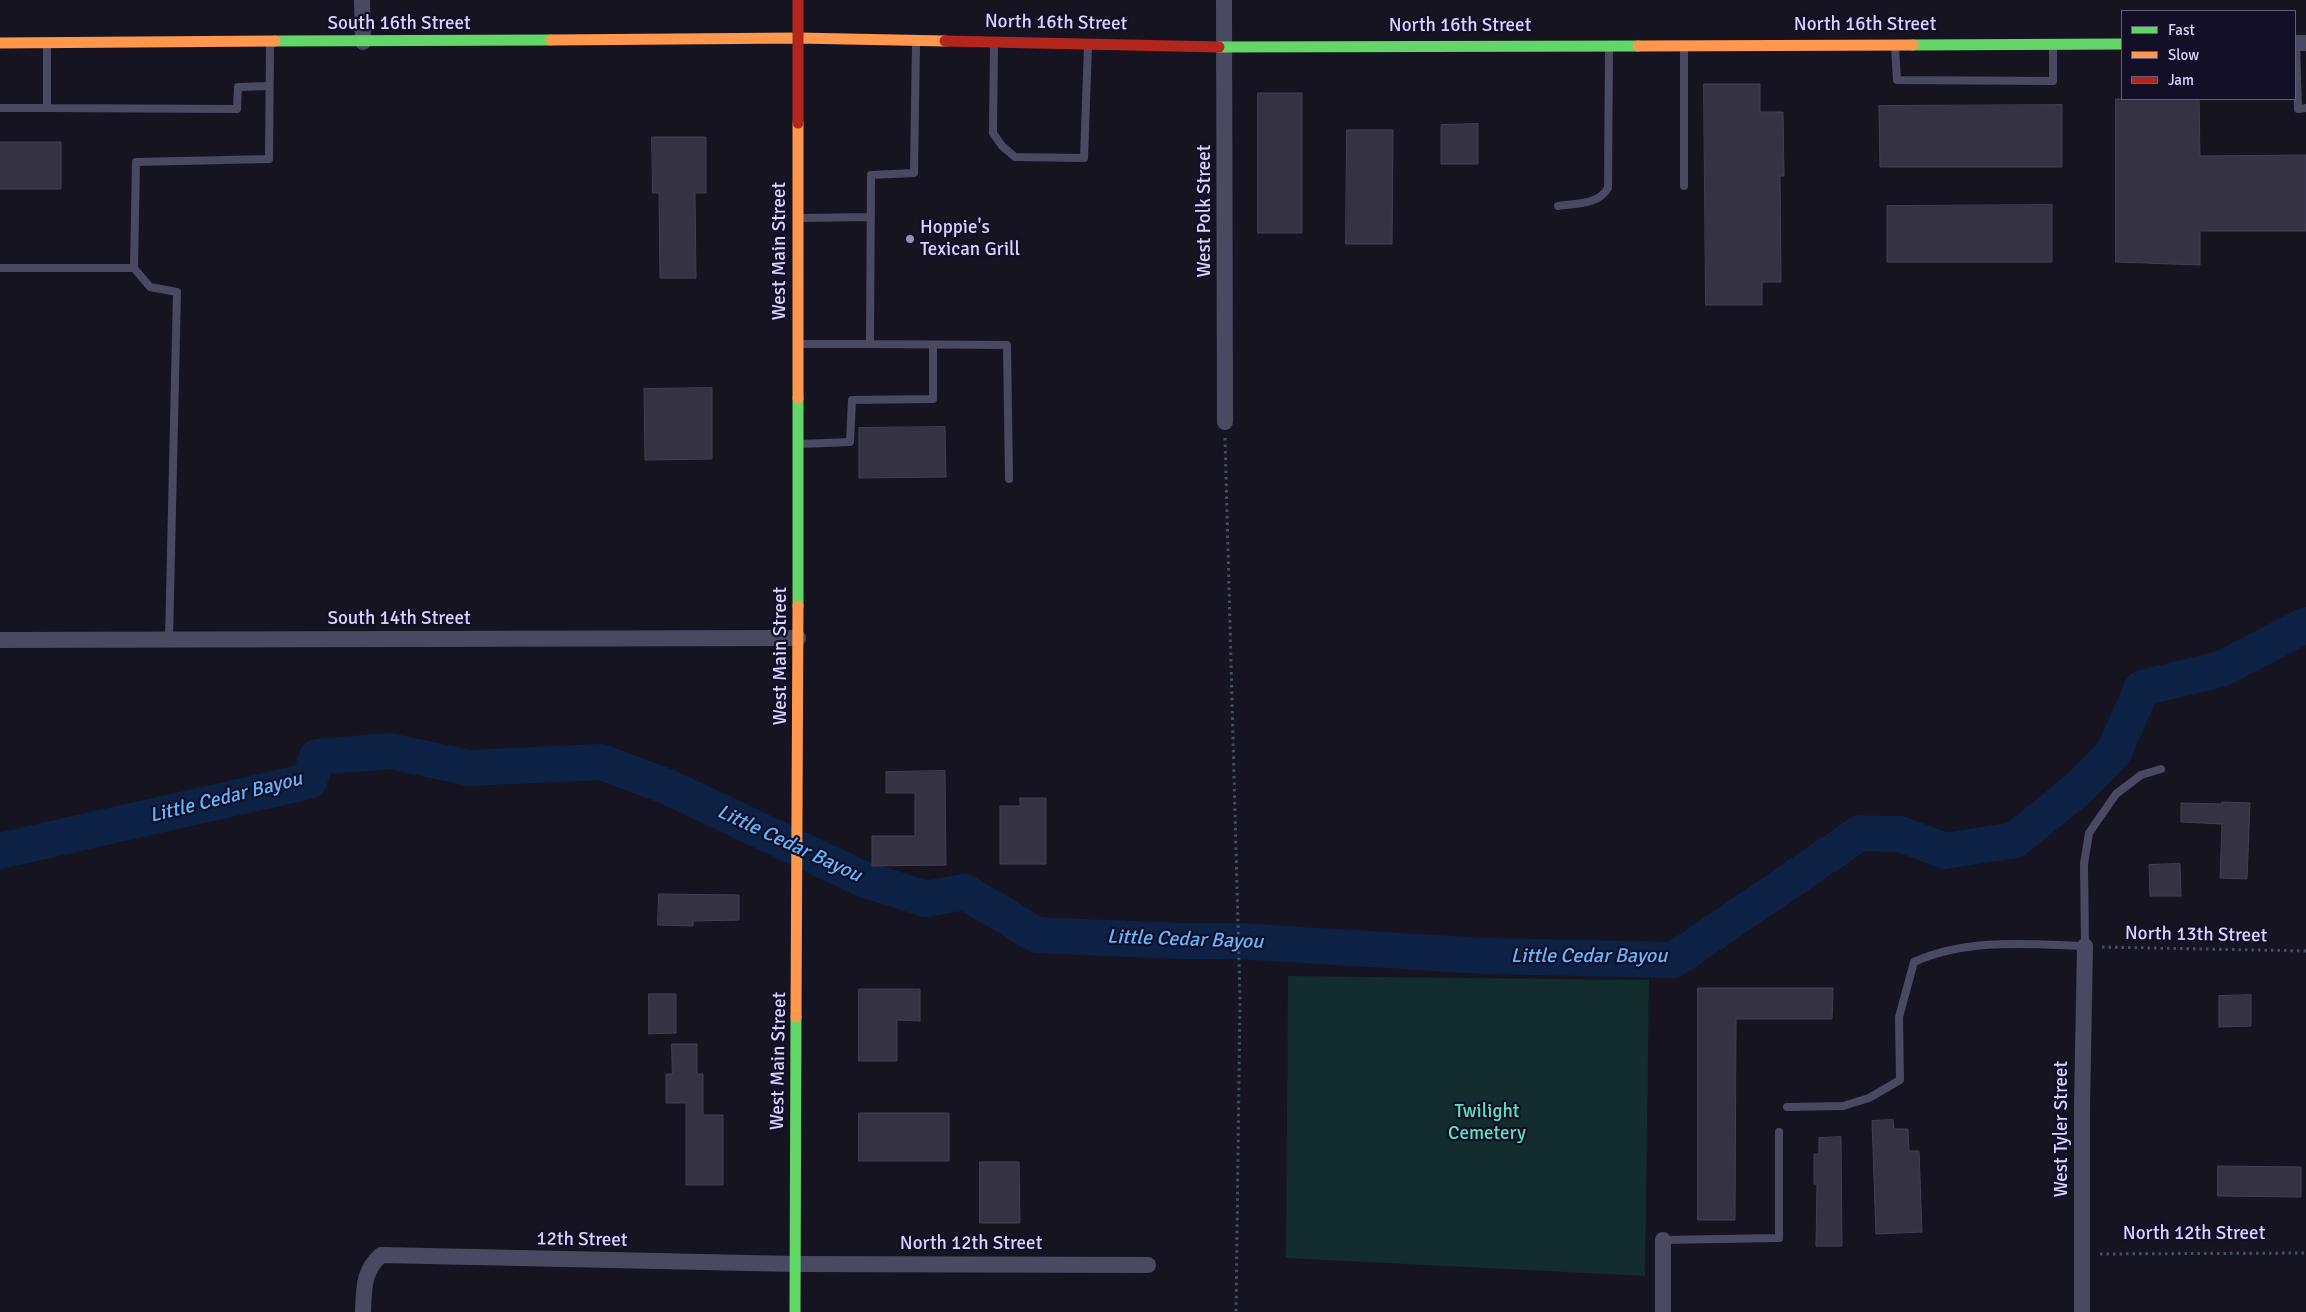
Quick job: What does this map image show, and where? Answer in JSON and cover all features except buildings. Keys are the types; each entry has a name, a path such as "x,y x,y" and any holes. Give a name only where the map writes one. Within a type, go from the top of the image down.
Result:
{"street":[{"path":"362,0 363,42"},
{"name":"West Main Street","path":"795,1312 798,798 798,0"},
{"path":"798,38 807,0"},
{"name":"West Polk Street","path":"1224,0 1225,422"},
{"path":"785,8 798,38"},
{"name":"South 16th Street","path":"0,43 798,38"},
{"name":"North 16th Street","path":"798,38 1225,47 2121,44"},
{"name":"South 14th Street","path":"0,640 798,638"},
{"name":"West Tyler Street","path":"2082,1312 2082,1107 2085,946"},
{"path":"1663,1240 1663,1312"},
{"name":"12th Street","path":"363,1312 364,1282 371,1264 381,1255 794,1264"},
{"name":"North 12th Street","path":"794,1264 1148,1265"}],"lane":[{"path":"870,344 871,175 914,173 916,40"},
{"path":"169,640 177,292 150,287 134,268 136,162 269,159 270,42"},
{"path":"994,42 994,133 1002,146 1015,157 1084,158 1088,44"},
{"path":"47,108 48,43"},
{"path":"2299,43 2298,108 2306,108"},
{"path":"1895,44 1897,80 2053,81 2053,44"},
{"path":"1684,45 1684,186"},
{"path":"1558,206 1595,201 1603,197 1608,188 1608,46"},
{"path":"0,108 238,109 238,87 269,86"},
{"path":"798,218 870,217"},
{"path":"0,268 134,268"},
{"path":"797,344 1007,345 1009,479"},
{"path":"798,444 850,442 852,400 932,399 934,345"},
{"path":"1787,1107 1843,1106 1869,1098 1900,1080 1899,1017 1914,962 1935,952 1996,944 2085,946 2084,864 2089,833 2116,794 2141,774 2161,769"},
{"path":"1663,1240 1779,1238 1779,1132"}],"path":[{"path":"1225,422 1240,999 1236,1312"},
{"name":"North 13th Street","path":"2085,946 2306,951"},
{"name":"North 12th Street","path":"2082,1254 2306,1253"}],"green space":[{"name":"Twilight Cemetery","path":"1288,976 1649,980 1645,1276 1286,1258"}],"waterway":[{"name":"Little Cedar Bayou","path":"0,851 309,781 317,757 390,751 469,768 601,762 668,787 863,879 926,899 965,892 1037,935 1181,941 1237,941 1484,956 1674,960 1860,833 1900,834 1945,851 2015,840 2079,788 2114,752 2142,688 2221,669 2306,625"}],"traffic: fast":[{"path":"275,41 551,40"},
{"path":"1913,45 2121,44"},
{"path":"1219,47 1638,46"},
{"path":"798,398 798,606"},
{"path":"795,1312 796,1017"}],"traffic: slow":[{"path":"551,40 798,38 945,41"},
{"path":"0,43 275,41"},
{"path":"1638,46 1913,45"},
{"path":"798,123 798,398"},
{"path":"796,1017 798,606"}],"traffic: jam":[{"path":"798,0 798,123"},
{"path":"945,41 1219,47"}],"place":[{"name":"Hoppie's Texican Grill","path":"910,239"}]}
